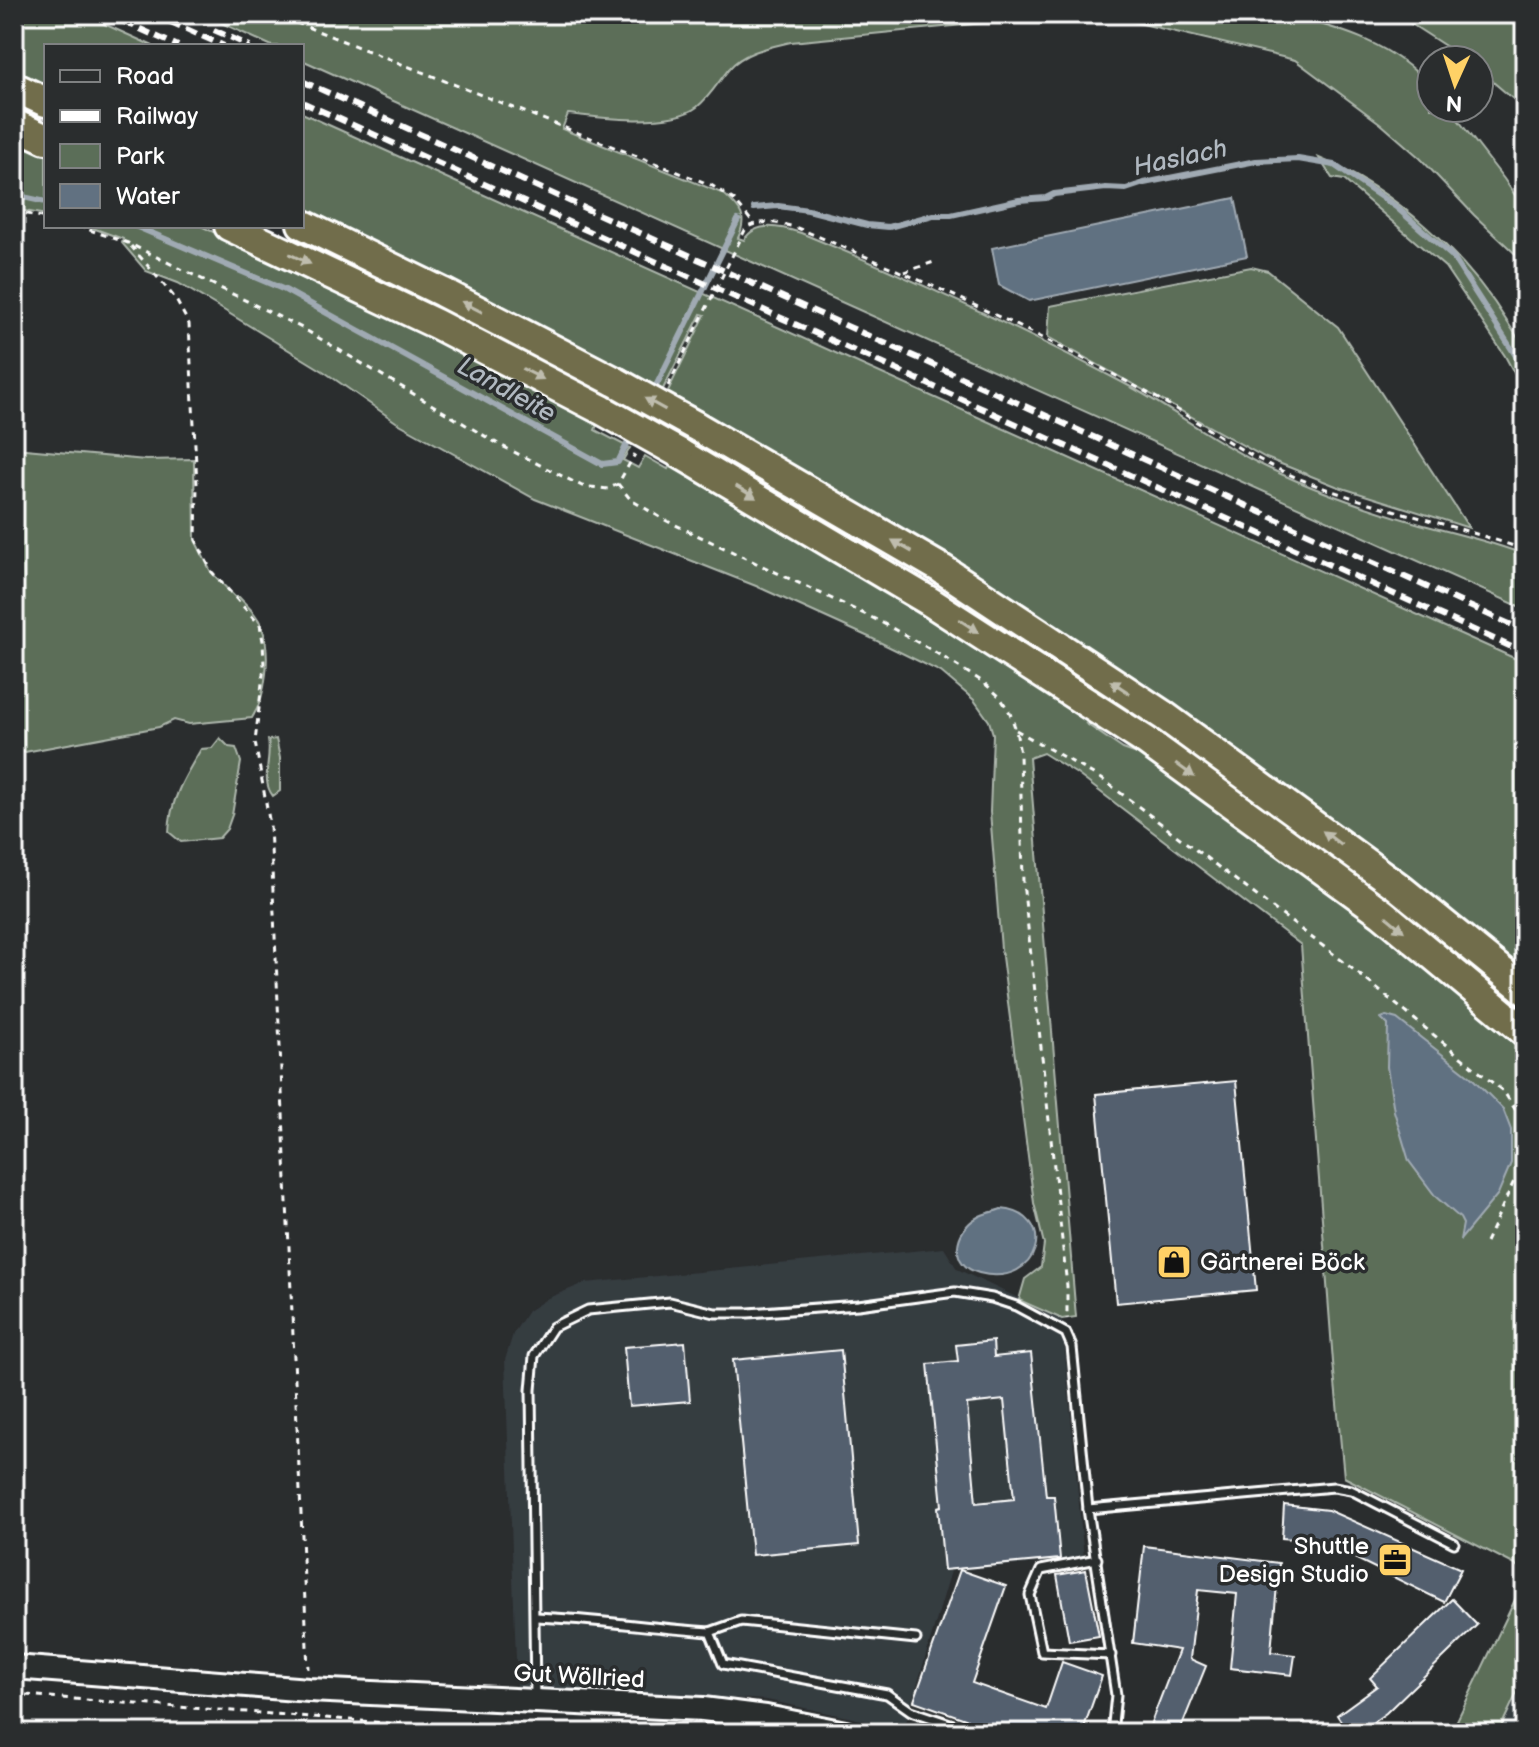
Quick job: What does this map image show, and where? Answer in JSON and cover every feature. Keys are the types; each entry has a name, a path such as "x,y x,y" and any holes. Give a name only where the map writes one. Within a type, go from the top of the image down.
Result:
{"highway":[{"path":"14,87 44,101"},
{"path":"14,124 44,138"},
{"path":"304,225 616,382 942,569 1163,715 1397,886 1525,990"},
{"path":"233,228 436,324 602,410 929,601 1146,741 1382,913 1525,1032"}],"street":[{"name":"Gut Wöllried","path":"14,1667 309,1690 703,1709 766,1717 845,1733"}],"lane":[{"path":"535,1700 531,1390 534,1356 553,1327 588,1310 670,1302 715,1313 748,1313 858,1305 955,1292 992,1298 1016,1306 1066,1333 1072,1347 1088,1509 1116,1695 1112,1733"},
{"path":"1088,1509 1334,1487 1351,1490 1454,1543"},
{"path":"1097,1559 1041,1570 1030,1595 1042,1652 1111,1655"},
{"path":"536,1617 582,1618 650,1628 710,1632 741,1621 916,1639"},
{"path":"710,1632 723,1664 887,1694 911,1711 977,1733"}],"path":[{"path":"274,14 711,185 724,193 754,224"},
{"path":"14,211 44,218"},
{"path":"664,393 746,228 754,224 780,223 902,273 1079,357 1150,394 1249,454 1305,481 1398,513 1525,550"},
{"path":"84,228 128,243 302,328 545,470 596,489 608,489 618,484 637,449"},
{"path":"128,243 175,298 189,324 197,485 196,540 212,572 260,625 263,641 264,666 255,742 270,825 309,1690"},
{"path":"902,273 934,262"},
{"path":"618,484 631,500 665,520 877,620 983,682 1000,697 1016,730 1020,754 1022,871 1067,1286 1066,1333"},
{"path":"1016,730 1102,779 1344,962 1504,1092 1522,1120 1525,1132"},
{"path":"1486,1242 1521,1166 1525,1145"},
{"path":"14,1694 280,1713 487,1733"}],"shaded area":[{"path":"944,1248 957,1269 1062,1319 1084,1559 951,1571 904,1729 767,1700 517,1687 505,1360 513,1334 528,1311 548,1298 585,1283"},
{"path":"1525,1676 1525,1733 1498,1733"}],"green space":[{"path":"14,14 82,14 149,44 44,44 44,89 14,75"},
{"path":"202,14 1100,14 791,42 742,58 729,69 702,103 685,113 635,120 568,114 562,129 724,194 741,214 738,238 744,240 762,227 801,233 1050,345 1131,387 1232,449 1285,476 1381,512 1525,555 1525,609 304,61 304,44 268,44"},
{"path":"1100,14 1285,14 1345,32 1382,48 1415,71 1415,124 1461,124 1525,210 1525,263 1420,158 1381,124 1295,60"},
{"path":"1396,14 1525,14 1525,109 1495,84 1495,44 1442,44"},
{"path":"304,114 1525,663 1525,982 1452,922 694,417 698,409 667,393 705,315 701,314 662,391 304,216"},
{"path":"14,138 44,152 44,215 14,209"},
{"path":"1319,158 1374,187 1450,249 1491,298 1523,347 1526,360 1525,393 1505,356 1445,267 1344,180 1332,178"},
{"path":"93,228 205,228 421,332 597,425 595,430 630,448 623,460 638,468 645,456 668,469 671,463 834,554 1163,764 1273,844 1525,1045 1525,1570 1344,1477 1301,945 1077,774 1043,753 1029,758 1076,1317 1062,1319 1019,1300 1025,1279 1041,1267 1044,1244 1034,1203 1001,949 990,812 993,734 989,721 974,700 941,672 871,638 756,586 535,499 396,422 323,371 178,283 146,271 122,243 123,239","holes":["1085,723 1154,760 1123,749"]},
{"path":"1251,267 1268,271 1338,327 1469,528 1336,486 1266,458 1048,337 1050,306"},
{"path":"14,448 146,460 194,459 195,540 211,572 255,615 265,637 267,661 264,686 252,718 189,724 174,720 159,727 14,754"},
{"path":"220,738 229,747 236,748 241,762 227,829 219,838 181,842 169,832 175,799 201,749 212,748"},
{"path":"276,739 280,758 280,791 273,796 267,783 268,740"},
{"path":"1525,1579 1525,1676 1498,1733 1451,1733"}],"water":[{"path":"1235,198 1247,256 1029,301 999,285 992,248"},
{"path":"1381,1018 1397,1019 1471,1077 1503,1109 1511,1130 1511,1163 1498,1194 1460,1240 1463,1224 1460,1218 1436,1197 1409,1161 1394,1111 1387,1067 1388,1025"},
{"path":"1001,1209 1019,1214 1031,1223 1036,1235 1035,1248 1028,1261 1017,1270 1000,1275 969,1269 959,1255 958,1247 964,1230 978,1217"}],"building":[{"path":"1236,1081 1256,1290 1116,1303 1096,1094"},
{"path":"993,1341 994,1357 1031,1353 1046,1496 1054,1496 1060,1559 944,1570 938,1507 942,1506 928,1364 958,1361 956,1345","holes":["1004,1400 1014,1499 976,1503 967,1404"]},
{"path":"685,1342 690,1401 629,1406 624,1347"},
{"path":"841,1350 859,1545 752,1555 733,1360"},
{"path":"1284,1505 1328,1510 1461,1569 1444,1602 1320,1541 1282,1538"},
{"path":"1144,1546 1279,1563 1271,1652 1295,1655 1292,1675 1230,1668 1237,1594 1198,1590 1190,1659 1206,1666 1179,1733 1147,1733 1179,1650 1133,1643"},
{"path":"960,1570 1006,1586 972,1683 1046,1709 1062,1662 1102,1676 1082,1733 1005,1733 914,1701"},
{"path":"1086,1570 1099,1636 1069,1641 1057,1575"},
{"path":"1452,1599 1477,1625 1386,1713 1358,1733 1349,1733 1337,1715 1377,1686 1370,1678"}],"waterway":[{"name":"Haslach","path":"754,208 778,206 808,210 867,225 889,227 933,215 951,215 1054,194 1126,189 1256,161 1298,159 1334,165 1396,207 1452,256 1525,370"},
{"name":"Landleite","path":"14,195 44,202"},
{"name":"Landleite","path":"653,392 738,220"},
{"name":"Landleite","path":"140,228 285,290 602,464 618,462 632,434"}],"railway":[{"path":"107,14 174,44"},
{"path":"153,14 220,44"},
{"path":"214,30 246,44"},
{"path":"304,82 1525,631"},
{"path":"304,103 1525,653"}],"place":[{"name":"Gärtnerei Böck","path":"1174,1262"},
{"name":"Shuttle Design Studio","path":"1395,1560"}]}
